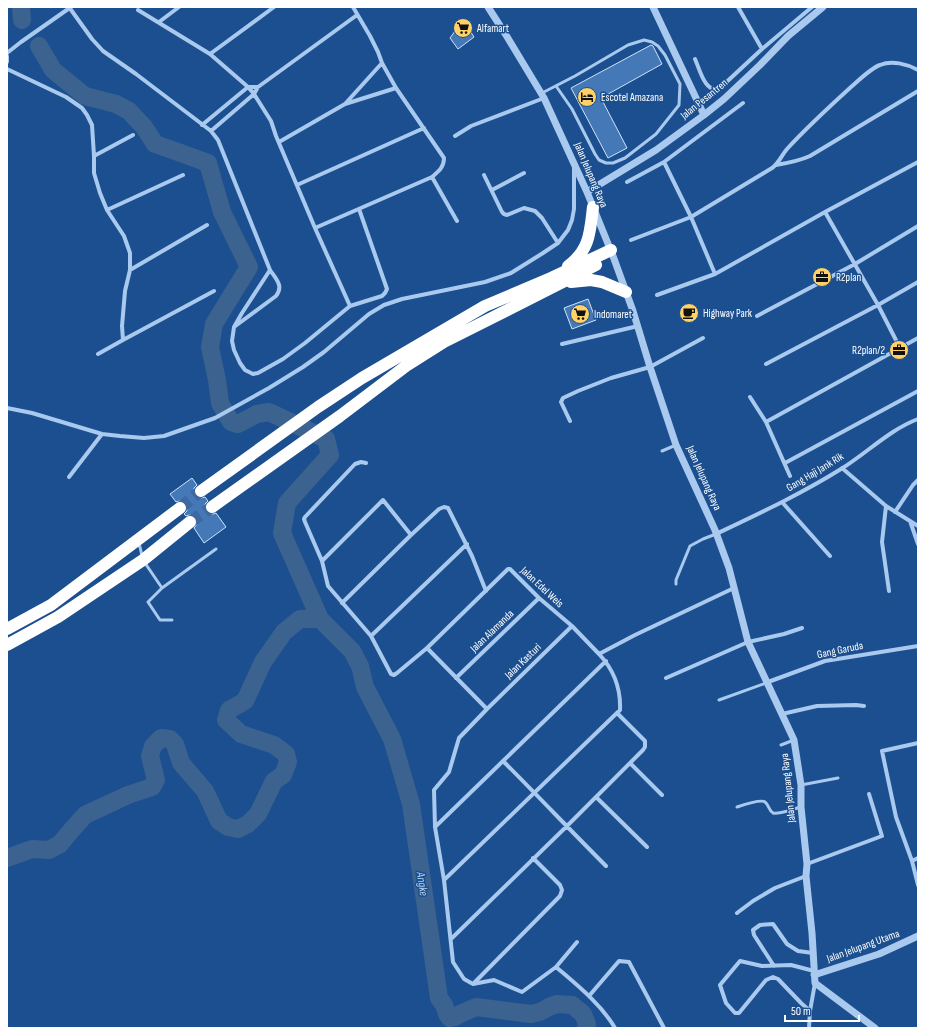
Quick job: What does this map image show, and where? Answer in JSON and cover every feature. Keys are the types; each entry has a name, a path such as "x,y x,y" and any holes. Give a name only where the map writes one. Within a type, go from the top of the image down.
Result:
{"highway":[{"path":"551,278 577,259 586,246 591,229 593,207"},
{"path":"201,491 318,407 362,378 486,306 612,253"},
{"path":"212,507 340,416 406,366 444,342 564,282 612,253"},
{"path":"564,282 591,280 602,282 626,292"},
{"path":"7,629 51,605 180,508"},
{"path":"7,645 58,617 143,560 190,522"}],"street":[{"path":"159,22 179,7"},
{"path":"210,54 274,7"},
{"path":"314,228 432,177 444,164 444,158 396,88 382,63 370,36 353,7"},
{"name":"Jalan Jelupang Raya","path":"488,7 543,96 587,192 612,253 638,326 676,445 700,496 729,568 748,642 794,740 801,785 801,807 806,876 812,933 814,976 809,1028"},
{"path":"654,7 704,115"},
{"path":"738,7 762,49"},
{"path":"695,59 706,85 715,90 812,7"},
{"name":"Jalan Pesantren","path":"587,192 656,150 704,115 724,99 788,36 823,7"},
{"path":"7,62 7,55 21,42 70,8 92,39 103,51 136,74 210,131 218,140 270,270 280,285 279,292 276,296 234,327"},
{"path":"138,10 210,54 254,94 271,121 314,228 350,306"},
{"path":"210,131 254,94 258,86 358,15"},
{"path":"345,104 382,63"},
{"path":"776,165 785,151 800,135 863,76 879,65 899,63 918,70"},
{"path":"7,69 66,97 82,108 92,125 94,173 107,210 124,236 130,253 130,270 125,291 122,326 123,340"},
{"path":"202,125 248,87 258,86"},
{"path":"279,142 345,104 396,88"},
{"path":"631,240 691,217 776,165 789,163 810,156 918,91"},
{"path":"455,136 471,126 543,96"},
{"path":"627,182 664,162 742,103"},
{"path":"297,185 424,128"},
{"path":"94,156 133,135"},
{"path":"7,408 32,413 102,434 144,438 164,436 216,418 302,368 324,352 369,314 384,305 402,299 485,282 511,273 558,243 568,230 572,220 574,209 574,162"},
{"path":"664,162 691,217 715,274"},
{"path":"657,296 715,274 918,162"},
{"path":"492,190 524,173"},
{"path":"107,210 183,174"},
{"path":"484,175 504,214 507,215 524,208 535,211 542,218 558,243"},
{"path":"432,177 457,221"},
{"path":"270,270 234,327 232,341 234,350 245,370 253,374 258,373 283,359 350,306 382,296 385,293 387,289 359,209"},
{"path":"825,212 878,305 900,348"},
{"path":"130,270 207,225"},
{"path":"757,316 855,264 918,226"},
{"path":"766,364 878,305 918,282"},
{"path":"98,354 214,291"},
{"path":"562,344 638,326"},
{"path":"570,420 561,402 563,398 611,378 650,367 703,338"},
{"path":"766,422 918,338"},
{"path":"785,463 918,391"},
{"path":"750,397 766,422 790,476"},
{"name":"Gang Haji Jank Rik","path":"716,534 798,494 842,468 899,428 918,419"},
{"path":"69,477 102,434"},
{"path":"366,463 362,462 355,464 304,519 322,561 328,586 371,636 467,544"},
{"path":"842,468 886,506 918,526"},
{"path":"895,512 918,480"},
{"path":"322,561 383,500 411,535"},
{"path":"782,502 830,556"},
{"path":"886,506 882,542 889,591"},
{"path":"342,603 411,535 439,509 444,507 448,508 467,544 486,591"},
{"path":"910,520 918,544"},
{"name":"Jalan Edel Weis","path":"371,636 391,674 394,675 427,648 506,570 510,569 539,598 572,626 606,661 614,675 619,690 620,710 617,713"},
{"path":"599,654 635,635 734,588"},
{"name":"Jalan Alamanda","path":"456,678 539,598"},
{"name":"Jalan Kasturi","path":"474,984 464,979 453,962 444,880 435,827 434,790 449,772 459,738 572,626"},
{"path":"666,678 748,642 784,634 802,628"},
{"name":"Gang Garuda","path":"768,682 825,661 918,646"},
{"path":"427,648 487,709"},
{"path":"435,827 606,661"},
{"path":"782,714 817,706 864,706"},
{"path":"444,880 617,713 645,741 645,747 630,764 451,939"},
{"path":"918,743 882,751 896,817 912,860 918,885"},
{"path":"503,761 566,827 606,866"},
{"path":"630,764 662,795"},
{"path":"806,864 882,836 869,794"},
{"path":"596,797 647,847"},
{"path":"474,984 560,896 562,890 560,885 533,858"},
{"path":"912,860 918,858"},
{"path":"736,913 752,901 775,888 806,876"},
{"path":"774,966 754,935 753,930 760,925 773,924 787,944 798,951 813,954"},
{"name":"Jalan Jelupang Utama","path":"814,976 879,954 918,936"},
{"path":"474,984 494,980 522,992 556,967 577,942"},
{"path":"590,996 619,961 629,962 664,1028"},
{"path":"810,1011 778,979 773,977 766,980 739,1013 735,1013 726,1003 720,985 740,961 762,966 791,965 814,976 875,1028"},
{"path":"556,967 590,996 612,1022 615,1028"}],"lane":[{"path":"543,96 556,86 628,45 644,40 652,42 658,46 665,55 680,84 679,105 656,134 625,158 613,163 606,163 599,160 595,154 572,109 556,86"},
{"path":"662,452 676,445"},
{"path":"676,584 676,580 690,546 716,534"},
{"path":"136,541 140,547 143,560 162,588"},
{"path":"172,620 160,620 148,602 162,588 216,549"},
{"path":"719,700 768,682"},
{"path":"781,745 794,740"},
{"path":"801,785 838,778"},
{"path":"737,807 764,801 771,811 776,813 801,807"}],"building":[{"name":"Alfamart","path":"463,20 474,37 458,49 450,38"},
{"path":"651,45 653,46 662,64 601,98 627,148 608,158 571,88"},
{"name":"Indomaret","path":"588,299 596,320 572,329 564,308"},
{"path":"192,478 197,485 194,488 195,495 198,498 205,497 208,501 205,504 206,511 209,514 216,513 226,527 204,543 194,528 197,524 196,518 192,515 186,516 184,514 187,511 186,504 183,501 176,502 170,494"}],"waterway":[{"path":"21,7 22,20"},
{"name":"Angke","path":"39,46 53,70 85,96 116,104 129,111 144,127 155,144 208,163 222,212 249,267 214,324 210,347 220,403 231,422 238,424 257,414 269,412 326,439 330,455 287,503 282,533 320,619 352,651 360,666 365,687 392,739 411,804 439,998 444,1005 447,1014 450,1018 455,1017 476,1007 531,1014 540,1012 557,1004 572,1005 583,1014 587,1024 586,1028"},
{"path":"7,858 32,849 49,850 60,844 85,815 128,795 152,787 156,780 150,756 153,746 161,738 170,739 175,744 181,763 205,791 219,821 228,827 238,829 248,824 258,814 274,781 283,775 288,762 286,754 274,745 241,734 226,720 229,710 245,701 263,662 284,632 300,619 320,619"}],"tunnel":[{"path":"180,508 201,491"},
{"path":"190,522 212,507"}],"place":[{"name":"Alfamart","path":"463,28"},
{"name":"Escotel Amazana","path":"587,97"},
{"name":"R2plan","path":"822,277"},
{"name":"Highway Park","path":"689,313"},
{"name":"Indomaret","path":"580,314"},
{"name":"R2plan/2","path":"899,350"}]}
